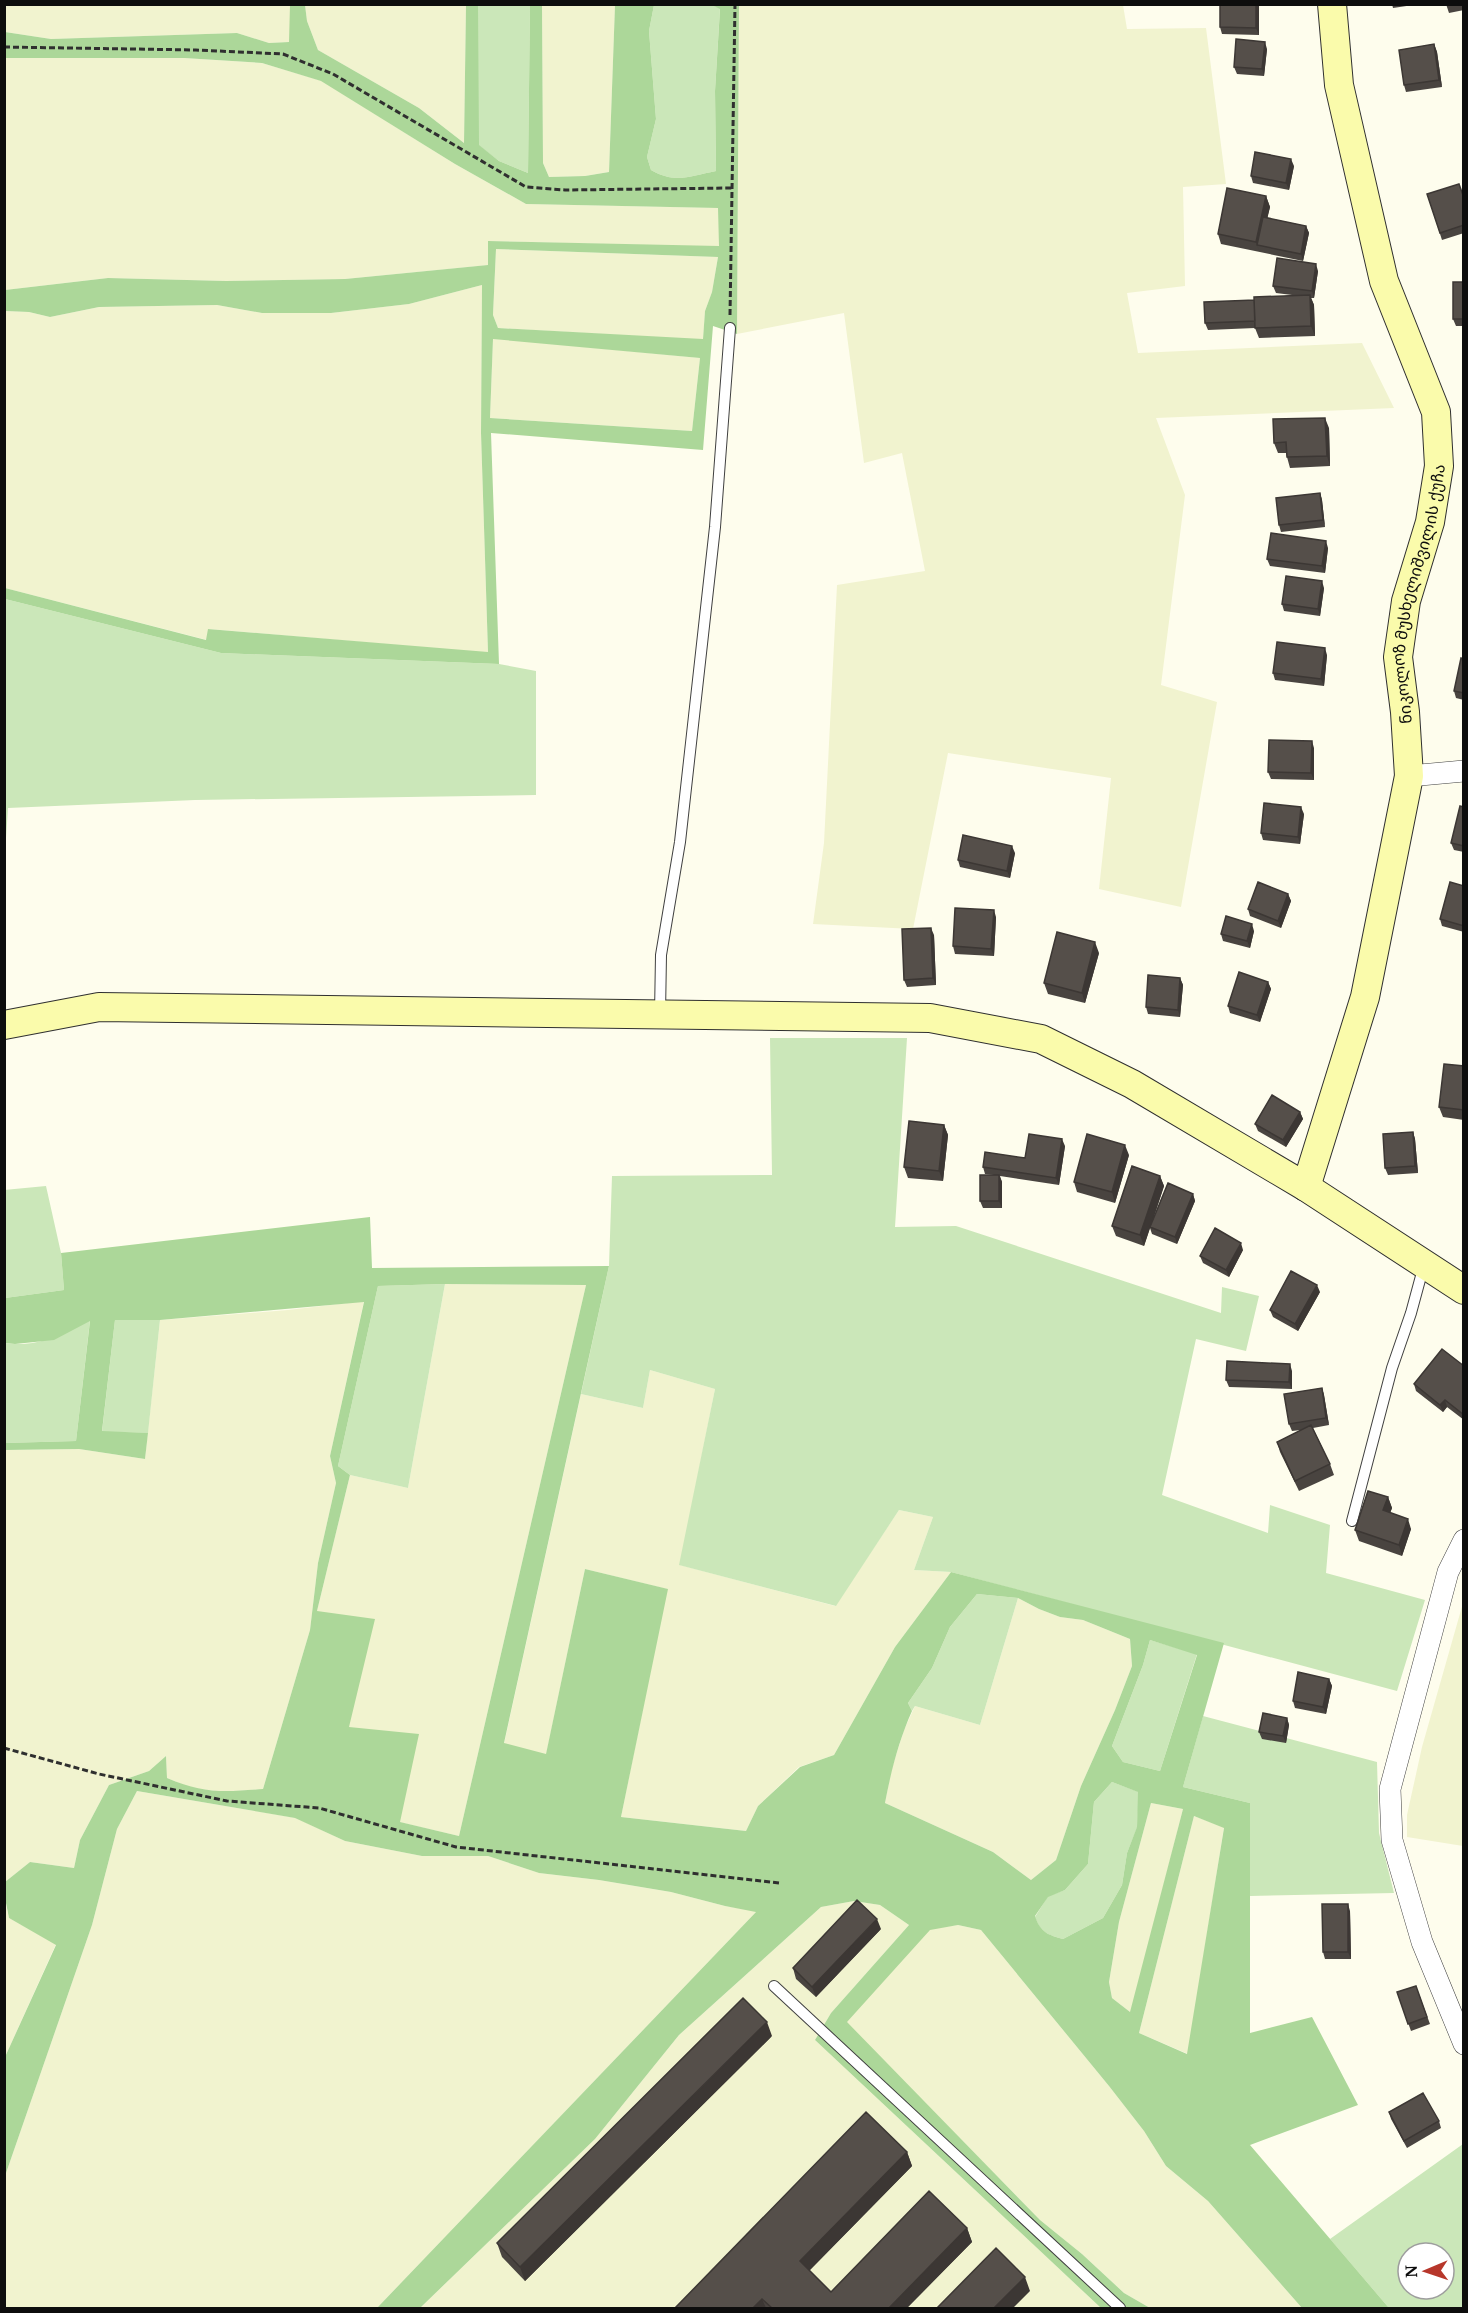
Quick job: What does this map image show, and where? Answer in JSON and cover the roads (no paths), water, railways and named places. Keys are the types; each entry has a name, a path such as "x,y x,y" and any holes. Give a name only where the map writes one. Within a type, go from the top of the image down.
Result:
{"street":[{"name":"ნიკოლოზ მუსხელიშვილის ქუჩა","path":"1306,1187 1365,997 1409,776 1405,712 1398,657 1406,601 1430,522 1439,466 1436,412 1384,281 1339,85 1332,4"},
{"path":"1409,776 1464,771"},
{"path":"4,1025 99,1007 930,1018 1041,1039 1132,1084 1306,1187 1464,1290"},
{"path":"1464,1540 1448,1572 1390,1789 1392,1840 1422,1942 1464,2044"}],"lane":[{"path":"660,1014 661,955 680,842 710,573 730,328"},
{"path":"1352,1521 1392,1368 1411,1313 1424,1264"},
{"path":"774,1986 1120,2308"}]}
